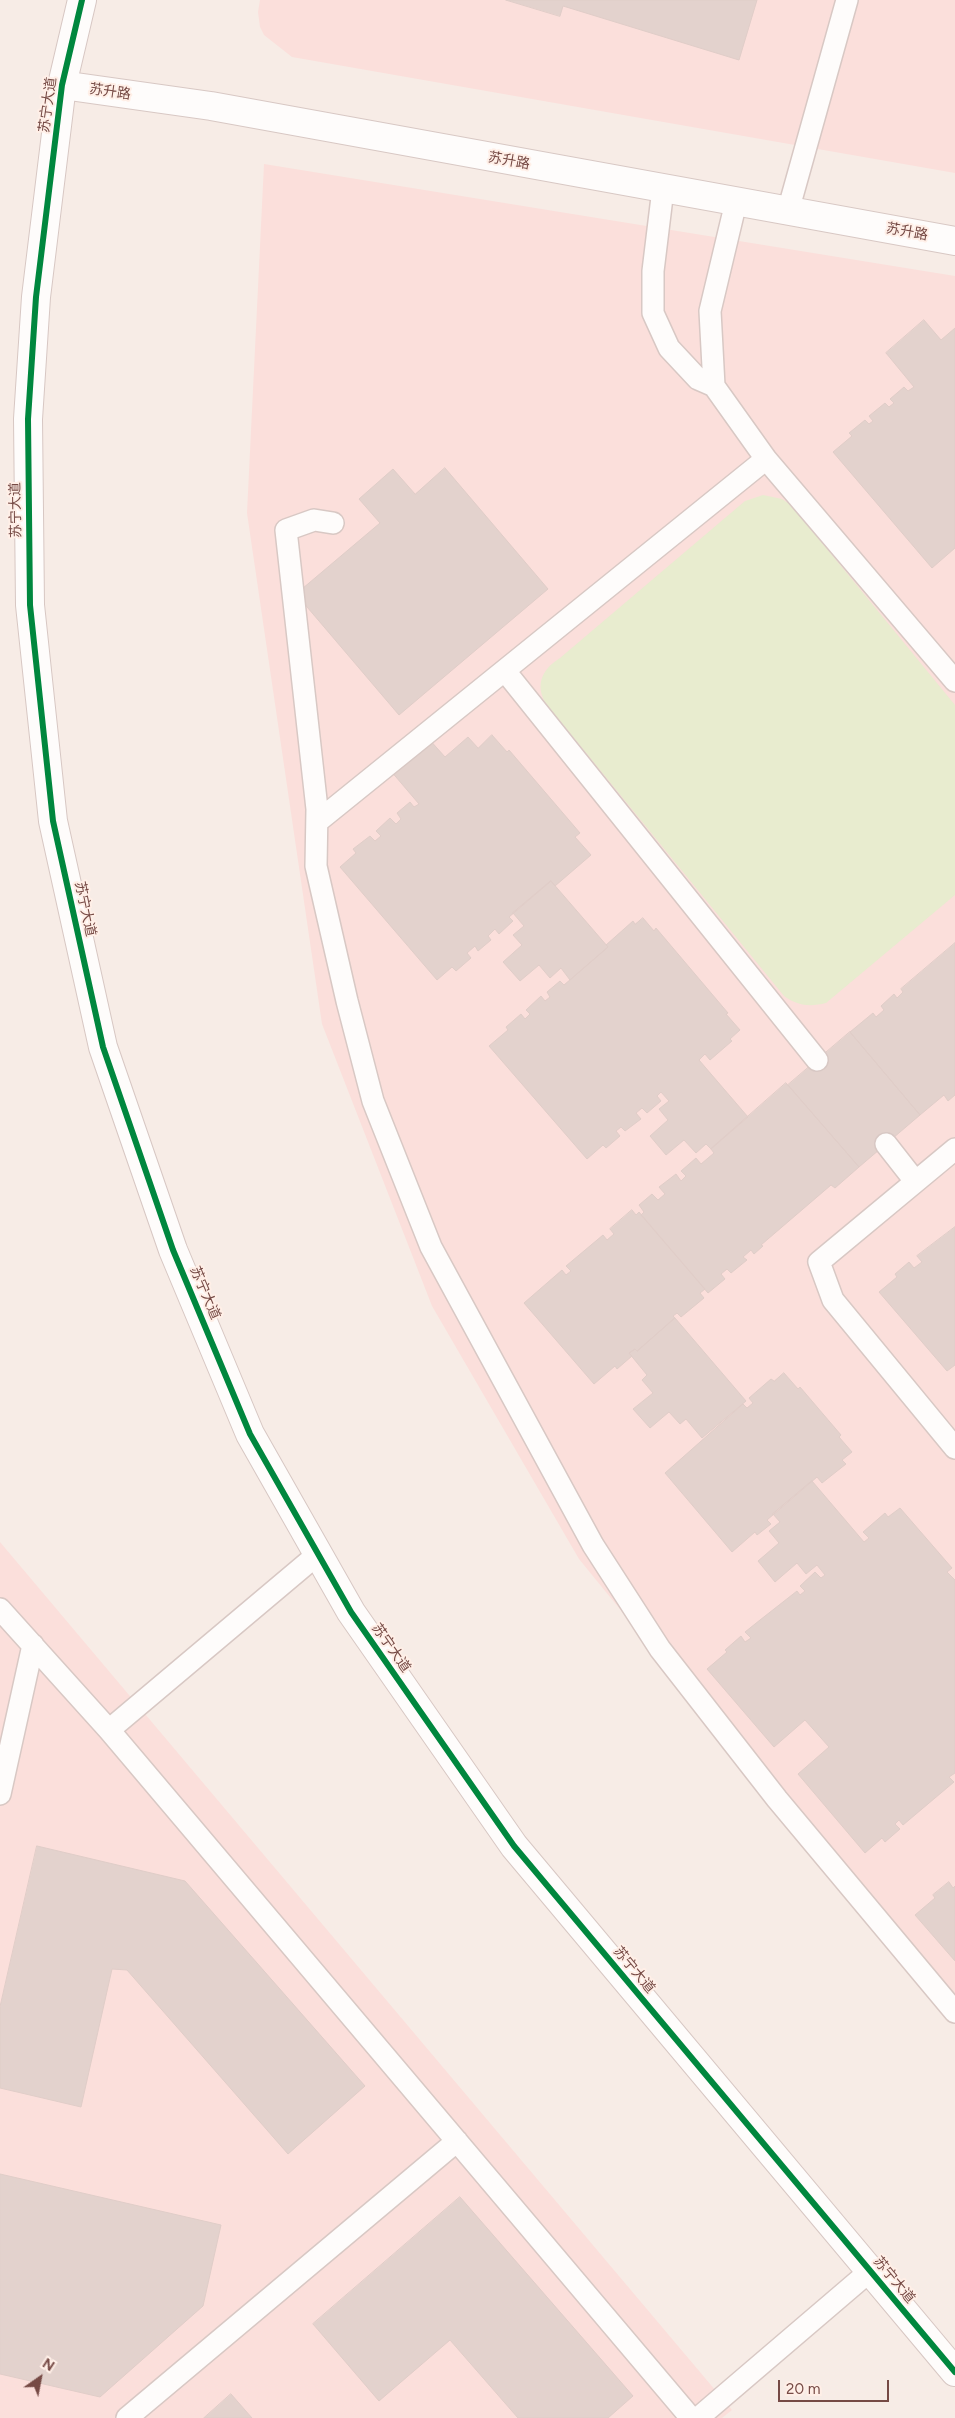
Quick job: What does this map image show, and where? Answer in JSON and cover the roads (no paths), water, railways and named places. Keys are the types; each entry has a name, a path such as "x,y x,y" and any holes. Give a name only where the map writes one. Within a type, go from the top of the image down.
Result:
{"street":[{"name":"苏宁大道","path":"82,0 62,85 36,297 28,419 30,605 53,821 103,1048 173,1250 250,1434 351,1612 514,1846 955,2372"},
{"name":"苏升路","path":"62,85 211,106 955,241"}],"lane":[{"path":"788,211 847,0"},
{"path":"663,189 654,271 653,313 669,348 698,379 714,386 766,458 955,681"},
{"path":"714,386 710,311 736,202"},
{"path":"316,822 766,458"},
{"path":"333,523 314,520 286,530 317,809 316,866 373,1101 431,1246 497,1372 593,1545 660,1649 777,1799 955,2012"},
{"path":"505,671 817,1060"},
{"path":"886,1144 915,1181"},
{"path":"955,1149 819,1262 833,1300 955,1448"},
{"path":"109,1730 318,1554"},
{"path":"0,1608 109,1730 691,2418"},
{"path":"0,1794 33,1645"},
{"path":"128,2418 457,2141"},
{"path":"698,2418 870,2271"}]}
